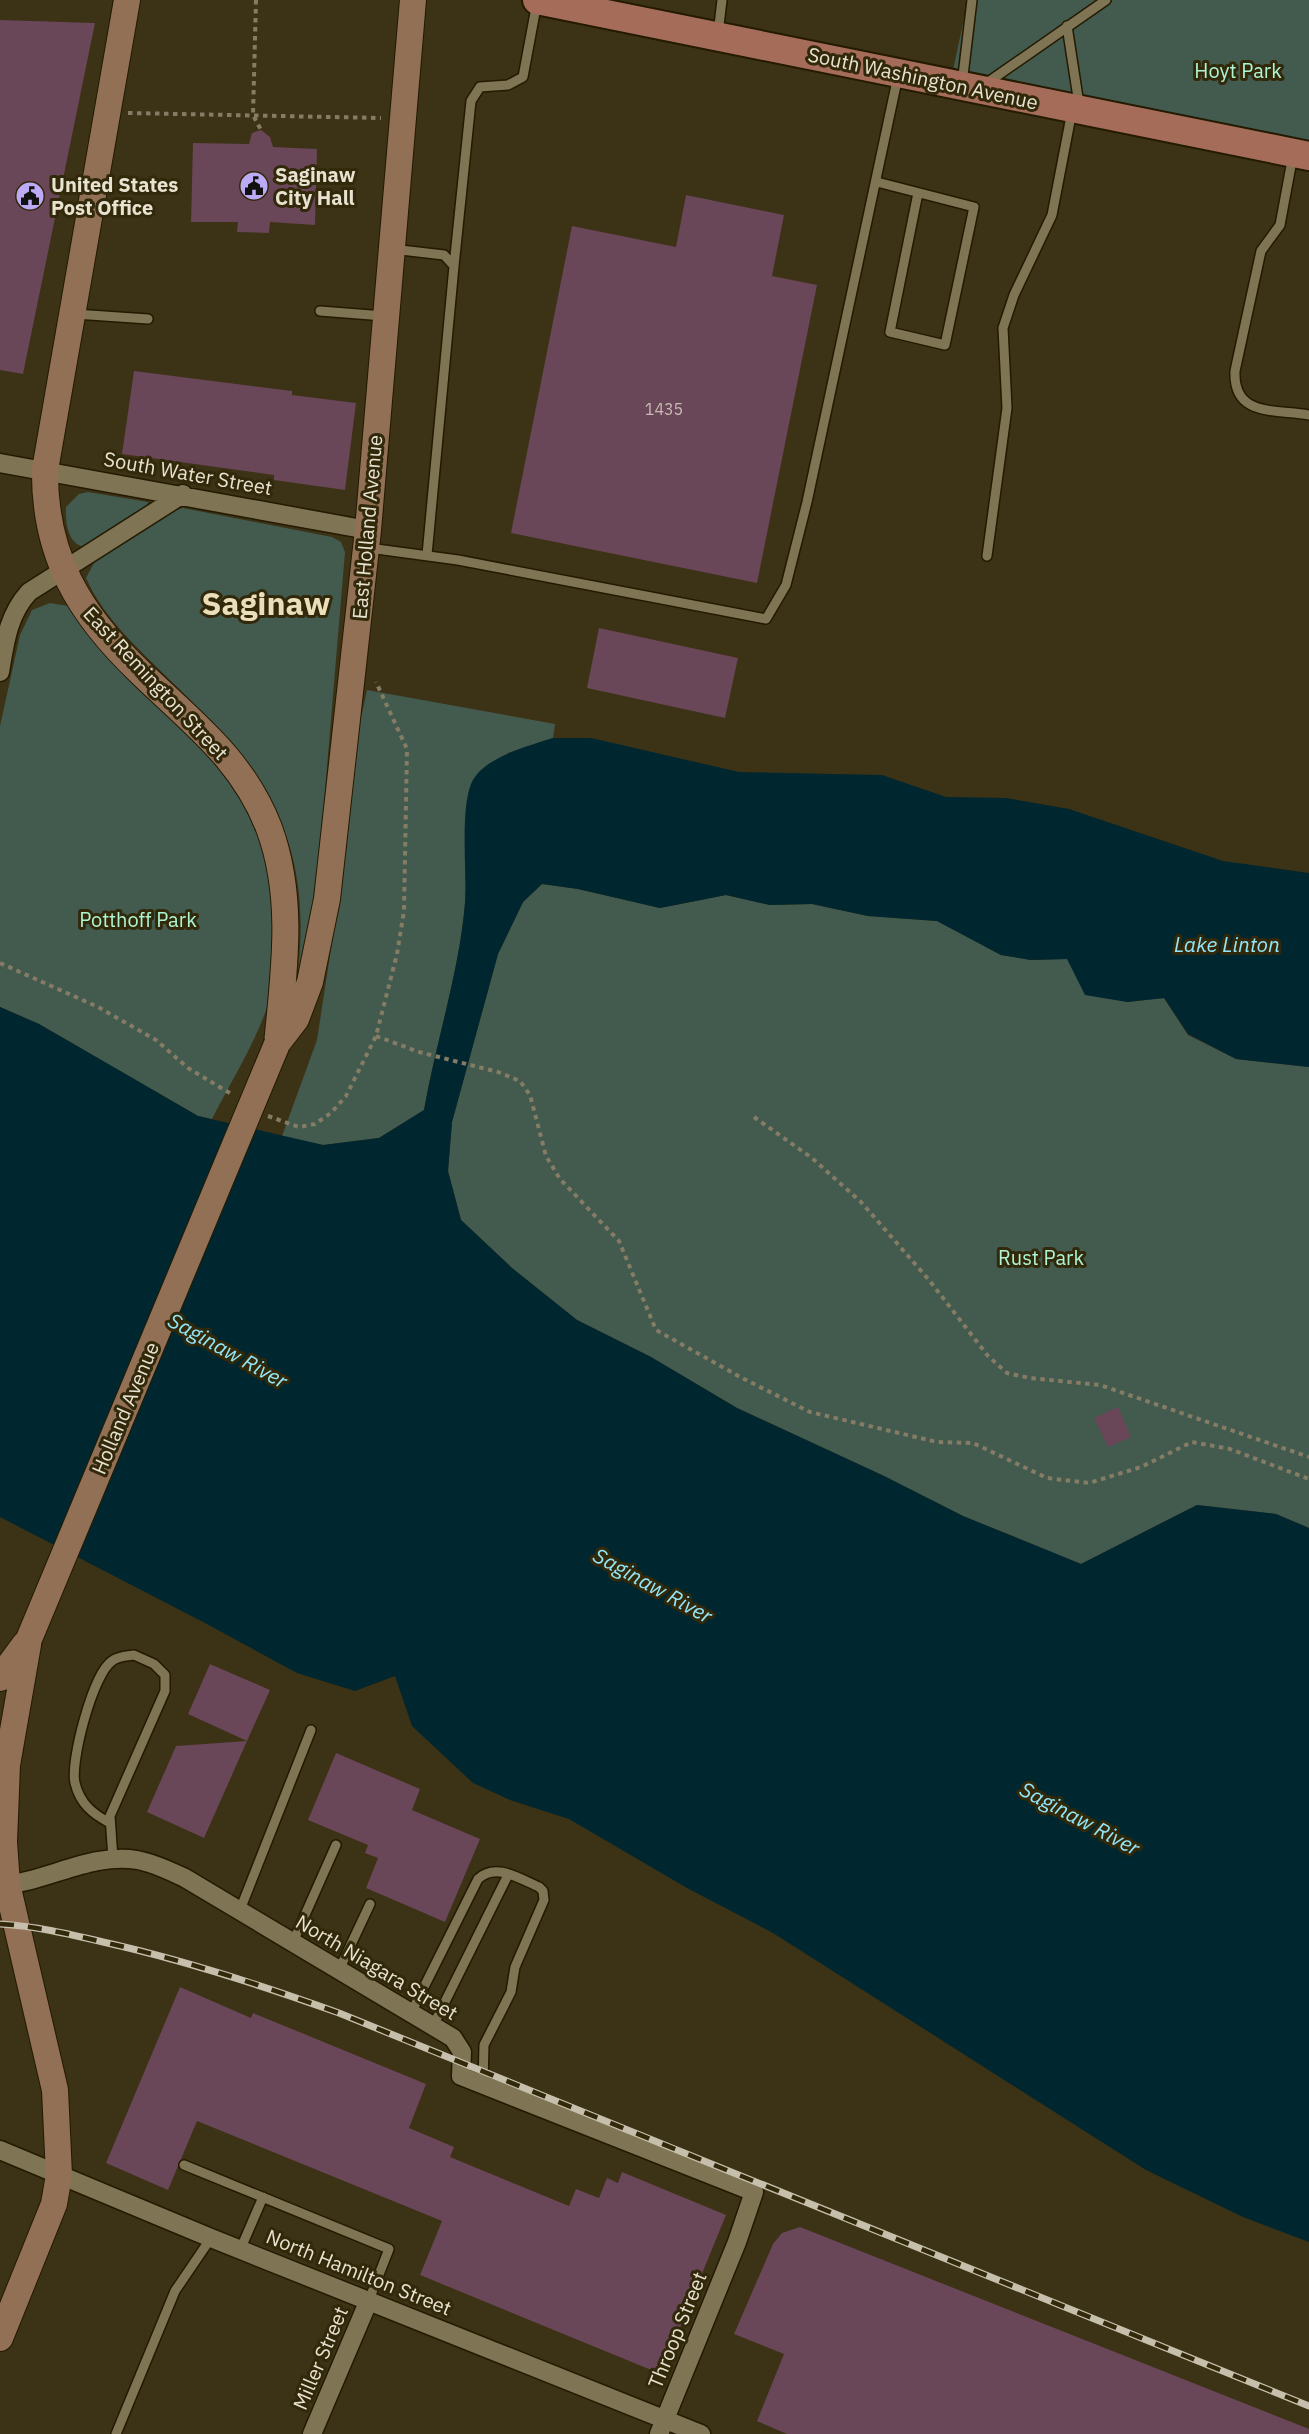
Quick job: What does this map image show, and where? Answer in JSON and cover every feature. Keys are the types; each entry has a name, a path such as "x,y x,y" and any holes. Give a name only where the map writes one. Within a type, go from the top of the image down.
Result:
{"main road":[{"name":"East Remington Street","path":"127,0 45,470 45,504 63,570 76,597 96,625 139,671 211,736 246,783 268,828 284,880 286,954 277,1044"},
{"name":"East Holland Avenue","path":"277,1044 296,1019 310,982 327,899 367,539 413,0"},
{"name":"South Washington Avenue","path":"537,0 1301,154"},
{"name":"Holland Avenue","path":"29,1639 277,1044"},
{"path":"0,1678 29,1639"},
{"path":"0,2338 54,2204 59,2175 55,2090 3,1885 7,1765 29,1639"}],"street":[{"name":"South Water Street","path":"0,463 183,494 367,539"},
{"path":"0,672 8,630 15,609 29,592 183,494"},
{"name":"North Niagara Street","path":"3,1885 113,1859 136,1860 155,1865 185,1878 453,2038 462,2052 461,2076 754,2192 737,2242"},
{"name":"North Hamilton Street","path":"0,2150 211,2238 369,2300 662,2427 701,2434"},
{"name":"Throop Street","path":"662,2427 737,2242"},
{"name":"Miller Street","path":"312,2434 369,2300"}],"lane":[{"path":"427,555 471,101 480,87 508,85 523,77 537,0"},
{"path":"718,36 722,0"},
{"path":"969,88 972,0"},
{"path":"969,88 1106,0"},
{"path":"987,556 1007,408 1003,328 1014,295 1052,215 1076,109 1067,26"},
{"path":"367,539 427,555 766,619 786,585 805,512 899,74"},
{"path":"1301,154 1281,225 1261,251 1235,371 1234,388 1243,400 1255,409 1309,415"},
{"path":"877,182 974,207 945,345 890,332 918,193"},
{"path":"391,249 444,255 454,266"},
{"path":"321,311 385,316"},
{"path":"73,314 148,319"},
{"path":"110,1823 91,1814 75,1784 73,1766 98,1677 111,1662 134,1655 154,1664 165,1675 165,1690 110,1816 113,1859"},
{"path":"240,1910 311,1730"},
{"path":"293,1942 336,1845"},
{"path":"411,2013 478,1879 493,1871 539,1887 543,1892 544,1900 515,1967 511,1992 484,2045 483,2084"},
{"path":"433,2026 508,1875"},
{"path":"339,1970 370,1904"},
{"path":"184,2165 390,2249 369,2300"},
{"path":"241,2248 263,2198"},
{"path":"116,2434 175,2291 211,2238"}],"path":[{"path":"256,0 253,115 261,130"},
{"path":"108,112 403,119"},
{"path":"260,1111 299,1126 315,1124 331,1113 346,1096 376,1036 397,954 404,911 408,780 407,749 376,682"},
{"path":"0,963 98,1007 156,1040 188,1068 235,1096"},
{"path":"376,1036 419,1052 498,1072 520,1081 530,1095 546,1156 560,1179 619,1241 656,1330 751,1383 810,1412 937,1442 973,1443 1047,1478 1089,1484 1141,1467 1192,1442 1230,1449 1309,1479"},
{"path":"754,1117 812,1158 861,1202 929,1280 988,1356 1006,1373 1030,1378 1101,1385 1309,1457"}],"green space":[{"name":"Hoyt Park","path":"968,0 1309,0 1309,156 950,84"},
{"path":"88,492 148,502 147,506 84,547 74,542 71,537 66,519 66,507 79,494"},
{"path":"183,508 332,537 341,542 345,552 317,887 300,982 297,980 301,931 298,887 290,848 276,812 257,779 233,746 123,633 103,607 86,578 94,563 169,512"},
{"name":"Potthoff Park","path":"50,603 69,606 213,759 243,803 262,846 268,868 274,917 273,986 269,1003 255,1037 212,1119 198,1116 39,1024 0,1007 0,726 20,635 32,610"},
{"path":"367,690 555,724 553,738 508,753 472,783 468,813 466,888 462,929 453,982 424,1110 379,1138 323,1145 282,1136 317,1040 346,851 354,750"},
{"name":"Rust Park","path":"542,884 578,889 660,908 726,895 770,905 812,904 868,916 937,921 1001,955 1031,960 1067,959 1127,1002 1164,998 1188,1035 1236,1059 1309,1067 1309,1528 1276,1514 1197,1505 1081,1564 963,1516 884,1476 737,1408 651,1357 577,1320 512,1268 461,1220 448,1171 452,1122 498,954 523,902"}],"water":[{"path":"553,738 591,738 739,772 882,775 946,797 1006,798 1069,809 1223,861 1309,873 1309,1067 1236,1059 1188,1034 1164,998 1127,1002 1085,995 1067,959 1031,960 1001,955 937,921 868,916 812,904 770,905 726,895 660,908 578,889 542,884 523,902 498,954 452,1122 448,1171 461,1220 512,1268 577,1320 651,1357 737,1408 884,1476 963,1516 1081,1564 1197,1505 1276,1514 1309,1528 1309,2242 1243,2217 1146,2170 773,1933 687,1888 569,1819 510,1800 473,1783 412,1726 395,1676 355,1691 297,1673 0,1517 0,1007 39,1024 198,1116 323,1145 379,1138 424,1110 453,982 462,929 465,903 466,810 471,784 485,767 495,760"}],"building":[{"name":"United States Post Office","path":"0,20 95,23 23,374 0,370"},
{"name":"Saginaw City Hall","path":"261,130 270,137 273,147 317,149 315,225 270,222 269,233 237,232 238,222 191,222 193,143 249,144 252,133"},
{"path":"686,195 784,215 772,276 817,285 757,583 511,533 572,226 676,247"},
{"path":"134,371 292,391 292,395 356,403 345,490 274,480 274,475 122,454"},
{"path":"599,628 738,658 725,718 587,688"},
{"path":"1118,1407 1131,1437 1108,1447 1094,1418"},
{"path":"210,1664 270,1690 247,1741 188,1714"},
{"path":"247,1741 204,1838 147,1812 176,1746"},
{"path":"336,1753 420,1789 412,1810 480,1839 445,1922 366,1888 378,1858 365,1853 368,1845 308,1820"},
{"path":"180,1987 251,2018 253,2013 426,2084 409,2128 454,2147 450,2157 569,2206 576,2189 599,2198 607,2178 618,2183 622,2172 726,2215 661,2374 420,2275 442,2221 197,2121 168,2190 106,2163"},
{"path":"800,2227 1309,2429 1309,2434 787,2434 757,2421 784,2354 734,2334 773,2244 782,2233"}],"railway":[{"path":"0,1924 65,1933 133,1949 251,1983 339,2013 1309,2406"}],"place":[{"name":"Saginaw City Hall","path":"254,186"},
{"name":"United States Post Office","path":"30,196"}],"district":[{"name":"Saginaw","path":"266,603"}],"water label":[{"name":"Lake Linton","path":"1227,944"},
{"name":"Saginaw River","path":"228,1350"},
{"name":"Saginaw River","path":"653,1585"},
{"name":"Saginaw River","path":"1080,1818"}]}
